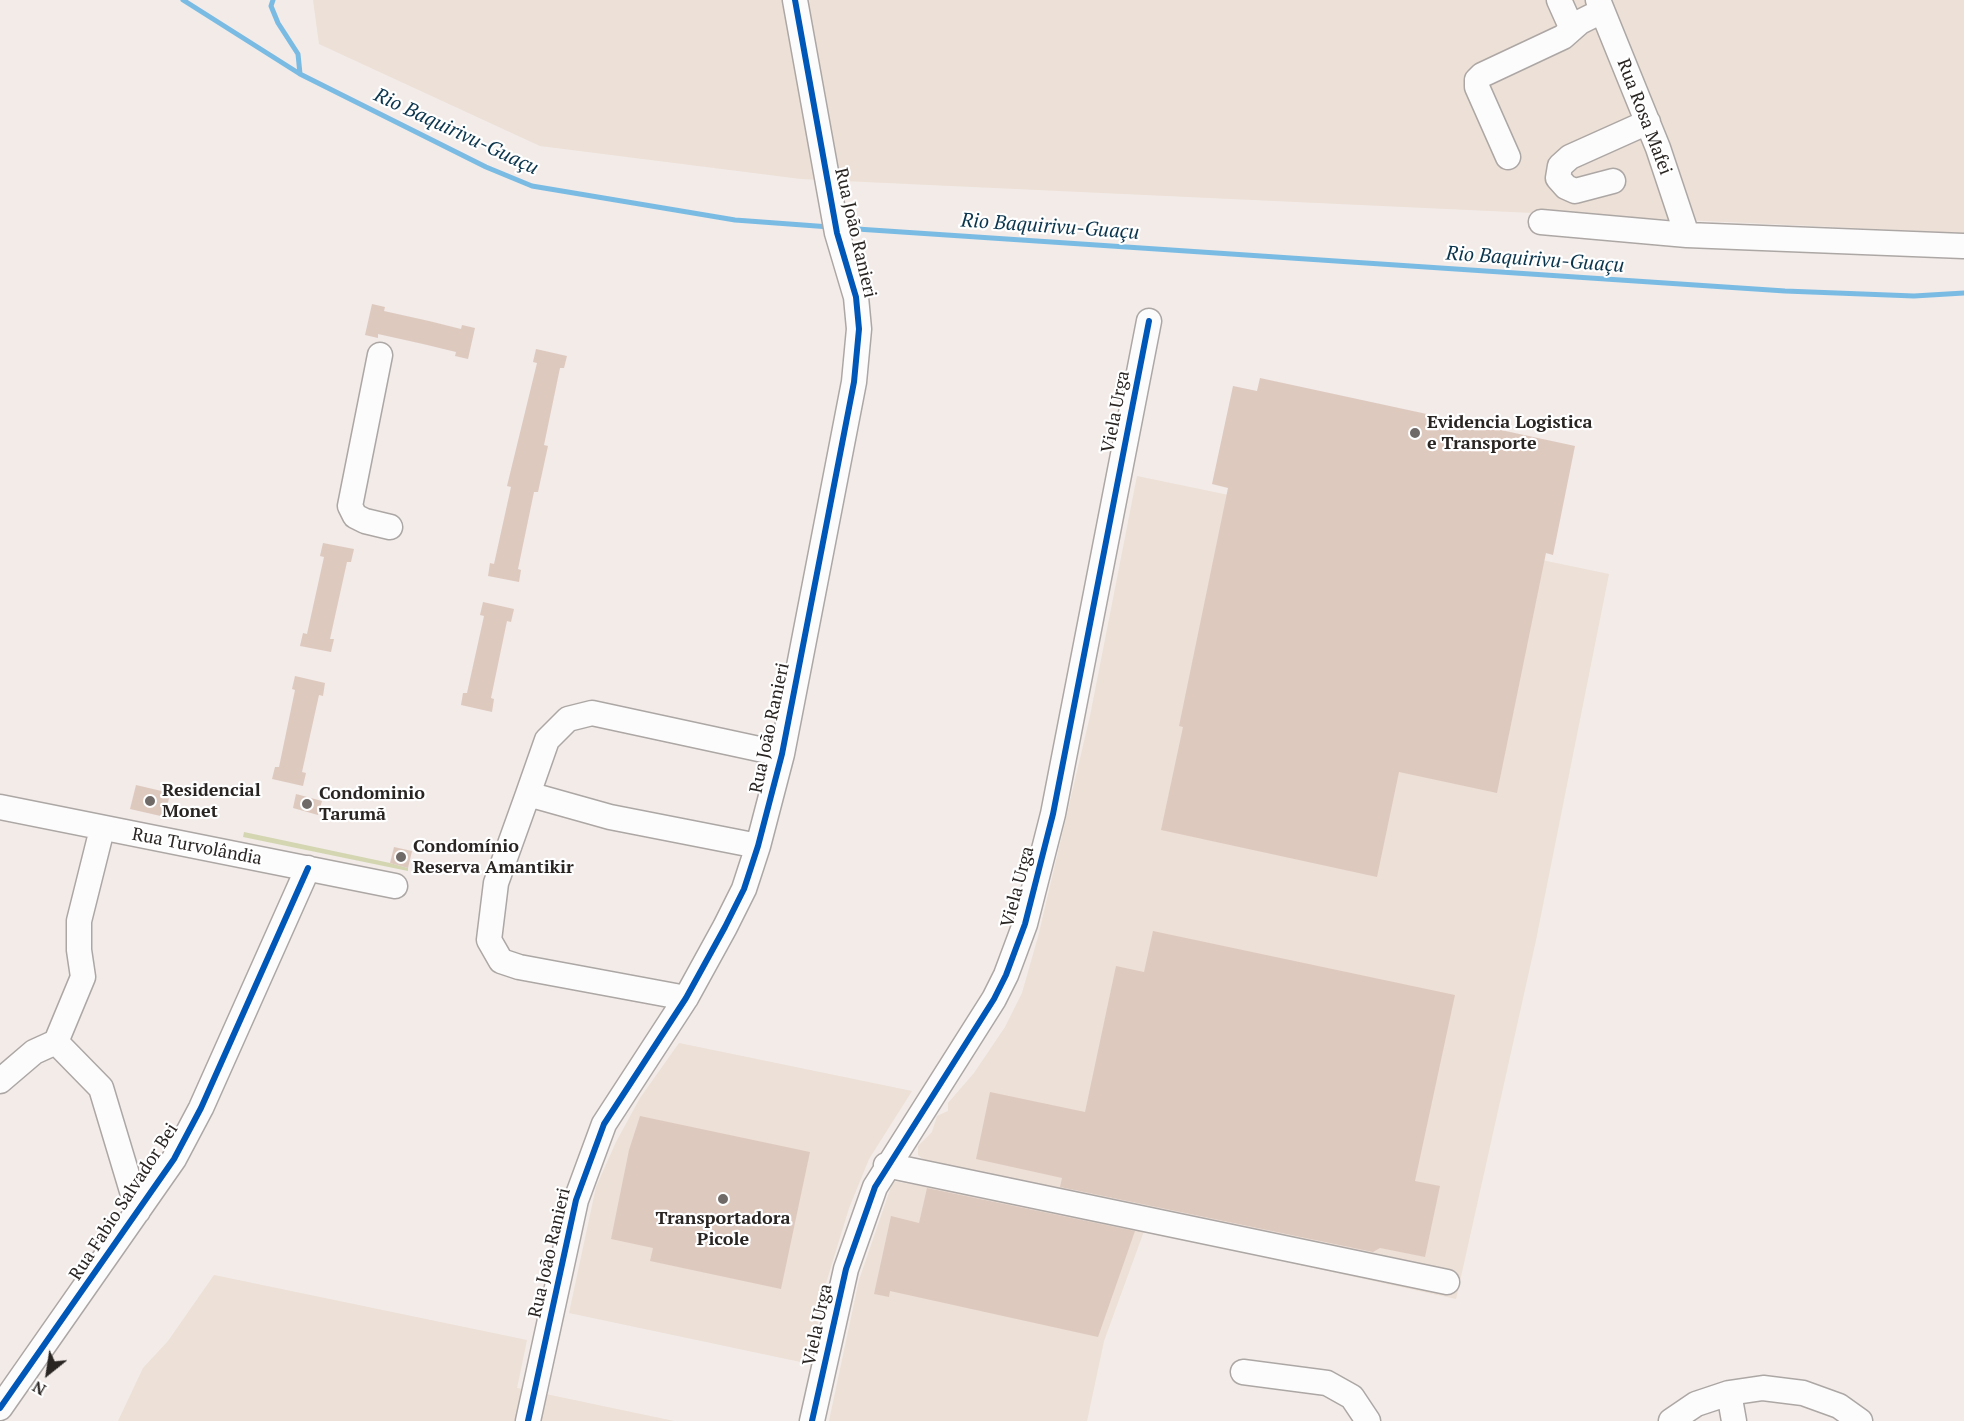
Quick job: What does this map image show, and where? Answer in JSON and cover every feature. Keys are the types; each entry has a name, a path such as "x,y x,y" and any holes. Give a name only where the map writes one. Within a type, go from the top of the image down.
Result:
{"street":[{"name":"Rua João Ranieri","path":"528,1421 576,1200 603,1124 686,998 744,889 758,846 782,754 854,382 859,329 856,297 837,233 795,0"},
{"path":"1559,0 1572,29"},
{"path":"1508,157 1477,87 1477,80 1482,75 1563,37 1600,6"},
{"name":"Rua Rosa Mafei","path":"1600,6 1648,122 1687,235"},
{"path":"1613,181 1575,190 1566,187 1558,178 1560,166 1570,157 1648,122"},
{"path":"1541,222 1687,235 1963,246"},
{"name":"Viela Urga","path":"812,1421 852,1248 886,1166 994,999 1006,975 1025,924 1053,814 1149,321"},
{"path":"380,355 350,506 354,516 390,527"},
{"path":"686,998 519,967 501,961 489,939 496,883 547,740 568,719 592,712 782,754"},
{"path":"528,794 610,817 758,846"},
{"name":"Rua Turvolândia","path":"0,807 395,886"},
{"path":"0,1081 34,1052 56,1042 83,977 79,950 80,921 102,829"},
{"name":"Rua Fabio Salvador Bei","path":"0,1408 174,1159 201,1108 308,868"},
{"path":"56,1042 101,1088 138,1211"},
{"path":"886,1166 1104,1209 1357,1265 1447,1282"},
{"path":"1243,1372 1327,1383 1352,1397 1368,1421"},
{"path":"1671,1421 1696,1404 1729,1393 1763,1388 1803,1393 1839,1406 1860,1421"},
{"path":"1729,1393 1734,1421"}],"shaded area":[{"path":"313,0 1964,0 1964,233 801,179 540,146 319,44"},
{"path":"1137,476 1609,574 1536,940 1456,1299 1144,1231 1104,1341 1087,1421 829,1421 859,1280 893,1181 927,1187 931,1166 918,1155 918,1146 932,1132 937,1116 948,1111 948,1103 974,1073 1005,1027 1022,993 1038,937 1090,716"},
{"name":"Transportadora Picole","path":"679,1043 912,1091 869,1159 849,1208 826,1283 810,1364 569,1313 596,1187 616,1142 640,1098"},
{"path":"214,1275 527,1340 517,1388 674,1421 118,1421 143,1368 168,1341"}],"green space":[{"path":"244,832 390,863 408,868 408,871 243,837"}],"building":[{"path":"372,304 385,307 384,311 461,329 462,325 475,328 468,359 455,356 456,352 423,344 378,334 378,338 365,335"},
{"path":"536,349 567,356 564,368 560,368 544,445 548,446 538,492 534,492 518,569 521,570 519,582 488,576 490,563 494,564 511,487 507,486 537,363 533,362"},
{"path":"1260,378 1575,446 1553,555 1546,553 1497,793 1399,772 1377,877 1161,830 1183,727 1179,726 1228,488 1212,484 1233,386 1257,391"},
{"path":"323,543 354,549 351,562 347,562 330,639 334,639 331,652 300,646 303,633 307,634 324,557 320,556"},
{"path":"483,602 514,609 511,622 507,621 491,698 494,699 492,712 461,705 463,693 467,693 484,616 480,615"},
{"path":"295,676 325,683 323,696 319,695 302,772 306,773 303,786 272,779 275,767 279,767 295,690 292,689"},
{"name":"Residencial Monet","path":"136,785 170,793 165,817 130,809"},
{"name":"Condominio Tarumã","path":"296,794 322,801 318,815 293,808"},
{"name":"Condomínio Reserva Amantikir","path":"394,847 412,851 408,868 390,863"},
{"path":"1153,931 1455,995 1415,1181 1440,1186 1425,1257 1380,1248 1373,1252 1060,1187 1062,1178 976,1159 990,1092 1085,1112 1116,966 1144,972"},
{"path":"640,1116 810,1152 781,1289 650,1261 653,1248 611,1239 629,1150"},
{"path":"927,1188 1135,1231 1098,1337 890,1291 889,1297 874,1294 891,1216 919,1223"}],"waterway":[{"name":"Rio Baquirivu-Guaçu","path":"183,0 300,74 486,167 532,186 735,220 830,227"},
{"path":"273,0 271,6 278,23 298,54 300,74"},
{"name":"Rio Baquirivu-Guaçu","path":"842,228 1785,291 1914,296 1964,293"}],"cycle path":[{"path":"528,1421 576,1200 604,1124 686,998 744,889 758,846 782,754 854,382 859,329 856,297 837,233 795,0"},
{"path":"812,1421 846,1269 875,1187 994,999 1006,975 1025,924 1053,814 1149,321"},
{"path":"0,1408 174,1159 201,1108 308,868"}],"place":[{"name":"Evidencia Logistica e Transporte","path":"1415,433"},
{"name":"Residencial Monet","path":"150,801"},
{"name":"Condominio Tarumã","path":"307,804"},
{"name":"Condomínio Reserva Amantikir","path":"401,857"},
{"name":"Transportadora Picole","path":"723,1199"}]}
